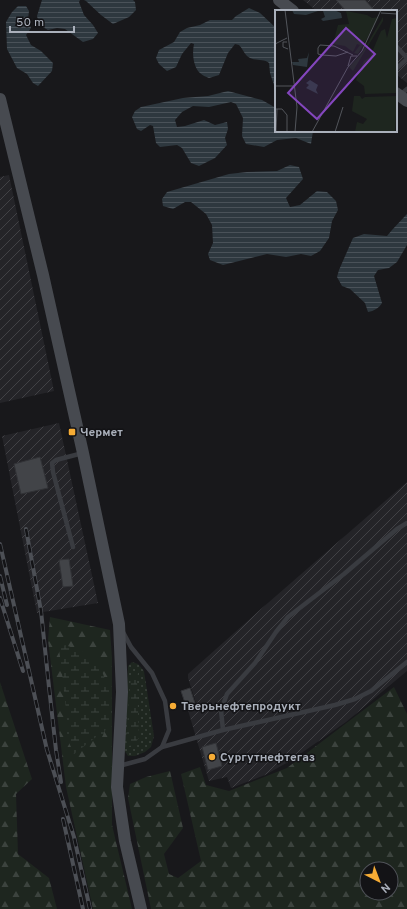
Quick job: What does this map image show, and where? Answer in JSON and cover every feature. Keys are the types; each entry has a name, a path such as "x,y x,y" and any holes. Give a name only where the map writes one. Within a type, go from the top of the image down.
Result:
{"street":[{"path":"279,0 292,10"},
{"path":"0,99 83,453 119,624 122,692 117,786 124,833 141,909"}],"lane":[{"path":"397,47 407,58 397,68"},
{"path":"73,547 53,472 52,463 56,460 83,453"},
{"path":"222,730 221,710 227,694 255,663 288,617 344,574 397,529 407,523"},
{"path":"119,624 131,647 152,673 165,701 169,730 162,747"},
{"path":"118,766 145,759 162,747 222,730 335,705 355,699 371,691 407,662"}],"shaded area":[{"path":"42,0 80,0 79,2 84,15 98,33 93,39 83,42 65,29 57,28 48,30 39,25 37,16"},
{"path":"84,0 133,0 135,2 136,10 129,17 113,24"},
{"path":"303,0 407,0 407,83 397,75 397,10 316,10"},
{"path":"18,6 26,6 29,11 28,19 31,28 26,35 31,45 41,51 53,63 52,71 38,86 33,83 27,74 17,68 7,49 6,22"},
{"path":"249,8 260,13 275,27 275,88 270,73 269,63 250,58 239,45 235,44 228,53 219,75 209,78 201,74 196,67 193,55 194,44 191,43 182,54 176,67 167,71 159,64 156,58 159,50 174,42 180,32 210,20 232,20"},
{"path":"228,91 262,100 275,107 275,132 313,132 311,144 296,138 277,140 264,147 246,144 242,136 243,118 236,104 231,102 209,107 193,106 182,112 175,120 177,127 204,120 215,125 227,122 228,129 225,138 227,145 215,158 199,166 191,163 182,148 177,145 160,147 156,143 153,126 150,125 141,131 137,129 132,117 135,111 141,107 183,98 208,96"},
{"path":"290,165 299,167 303,179 286,198 290,207 300,205 317,191 327,192 336,201 338,210 332,221 329,238 320,251 311,256 301,254 286,257 267,254 223,265 210,260 208,254 213,243 212,225 206,214 191,202 185,202 173,209 163,206 162,199 167,192 229,174 277,171"},
{"path":"9,175 54,391 0,403 0,177"},
{"path":"407,214 407,245 397,262 389,268 378,270 374,276 382,303 376,309 368,312 365,303 350,289 342,286 337,277 339,270 353,238 364,234 387,236"},
{"path":"59,423 98,603 37,613 2,436"},
{"path":"407,482 407,671 346,722 290,761 265,775 231,788 227,777 209,781 187,707 196,703 188,674"}],"green space":[{"path":"50,617 110,630 112,658 112,825 132,909 93,909 66,787 48,640"},
{"path":"65,645 85,652 100,666 111,695 112,712 102,737 96,737 74,754 67,738 67,719 59,650"},
{"path":"132,662 138,664 144,671 154,736 151,747 145,752 135,756 128,756 124,750 124,734 128,666"},
{"path":"135,672 138,673 139,738 130,746 127,745 126,738 131,674"},
{"path":"0,682 32,779 16,794 18,854 49,878 57,909 0,909"},
{"path":"394,687 407,714 407,909 151,909 128,798 130,784 146,777 170,771 183,828 164,854 169,874 178,878 201,861 181,774 200,767 206,785 229,791 287,768"}],"building":[{"path":"336,0 365,0 374,10 345,10"},
{"path":"40,457 48,488 21,494 14,464"},
{"path":"69,559 73,586 63,587 59,560"},
{"path":"190,688 195,703 186,706 181,691"},
{"name":"Сургутнефтегаз","path":"216,743 222,766 208,770 202,747"}],"railway":[{"path":"26,529 41,611 56,750 61,782"},
{"path":"0,544 47,750 74,837 90,909"},
{"path":"0,576 7,605"},
{"path":"0,598 23,671"},
{"path":"63,819 83,909"}],"place":[{"name":"Чермет","path":"72,432"},
{"name":"Тверьнефтепродукт","path":"173,706"},
{"name":"Сургутнефтегаз","path":"212,757"}]}
